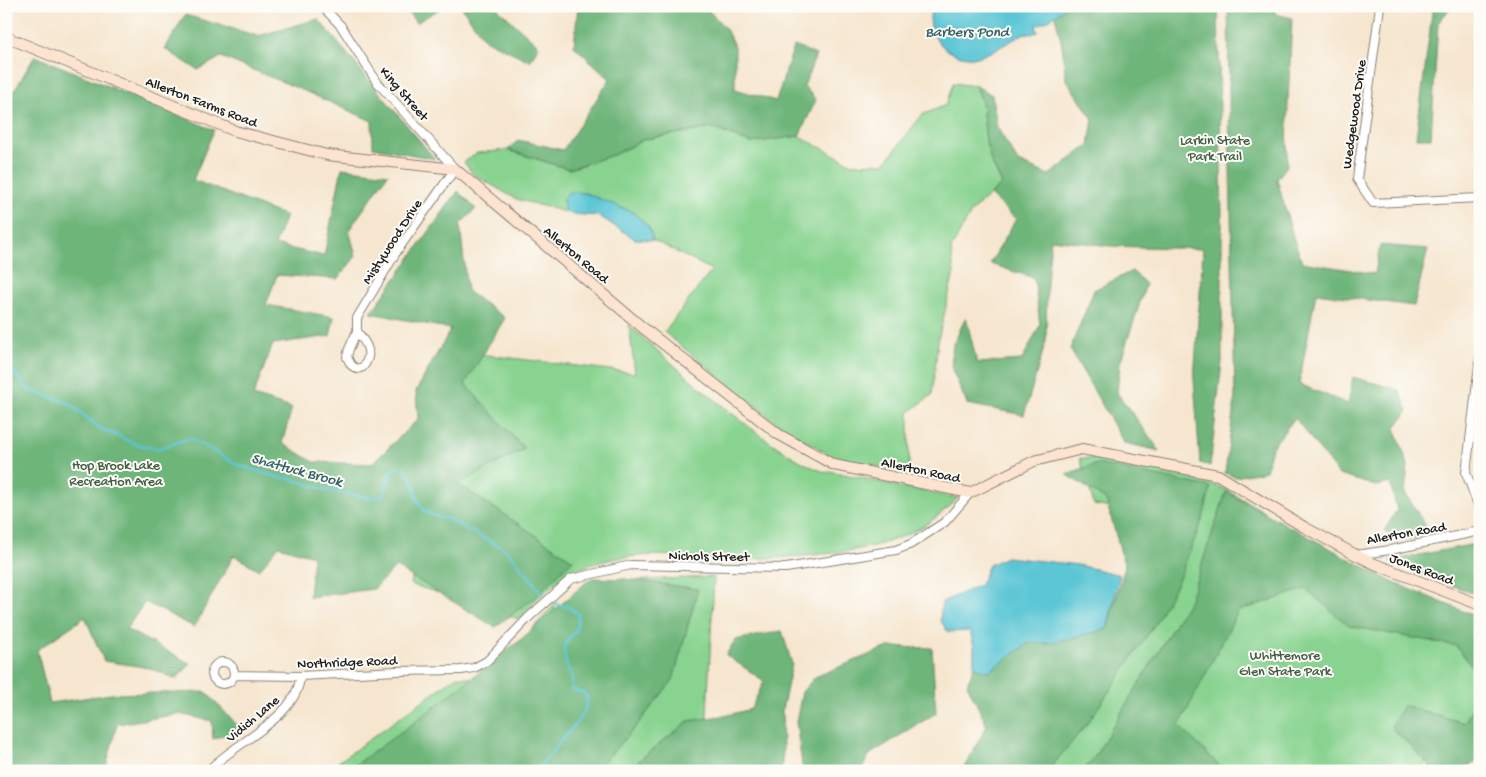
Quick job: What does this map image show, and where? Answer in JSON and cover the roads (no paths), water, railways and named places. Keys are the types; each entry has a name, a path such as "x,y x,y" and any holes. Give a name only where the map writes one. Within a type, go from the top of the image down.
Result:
{"street":[{"name":"King Street","path":"322,6 341,26 377,82 455,169"},
{"name":"Wedgewood Drive","path":"1380,6 1357,179 1373,203 1480,198"},
{"name":"Allerton Farms Road","path":"6,36 235,131 327,155 455,169"},
{"name":"Mistywood Drive","path":"357,331 357,318 392,260 455,169"},
{"name":"Allerton Road","path":"455,169 642,327 778,434 834,465 970,493 1034,461 1082,449 1218,475 1356,555 1480,532"},
{"path":"1480,357 1466,473 1480,510"},
{"name":"Nichols Street","path":"461,670 474,668 487,661 528,618 571,579 631,565 786,568 896,550 911,544 945,522 970,493"},
{"name":"Jones Road","path":"1356,555 1480,605"},
{"name":"Northridge Road","path":"234,674 300,676 461,670"},
{"name":"Vidich Lane","path":"208,771 215,763 286,709 300,684 300,676"}],"water":[{"name":"Barbers Pond","path":"932,6 1067,6 1048,20 1036,25 1038,32 1025,33 982,56 966,57 947,50 934,36 930,17"},
{"path":"569,192 585,193 633,212 648,226 653,240 635,239 599,216 565,212 563,199"},
{"path":"1006,557 1078,565 1120,575 1107,629 1049,643 1029,643 989,671 974,667 974,646 970,631 948,632 940,620 942,602 980,585 989,565"}],"waterway":[{"name":"Shattuck Brook","path":"6,360 30,391 67,402 101,429 136,444 158,449 190,438 238,465 326,490 372,498 384,496 390,471 395,468 404,467 414,484 417,499 424,511 450,520 508,551 542,593"},
{"name":"Shattuck Brook","path":"536,771 578,721 585,710 587,700 585,694 572,689 572,677 566,664 564,648 568,639 575,632 578,614 568,607 554,603"}],"park label":[{"name":"Larkin State Park Trail","path":"1215,148"},
{"name":"Hop Brook Lake Recreation Area","path":"116,472"},
{"name":"Whittemore Glen State Park","path":"1285,662"}]}
